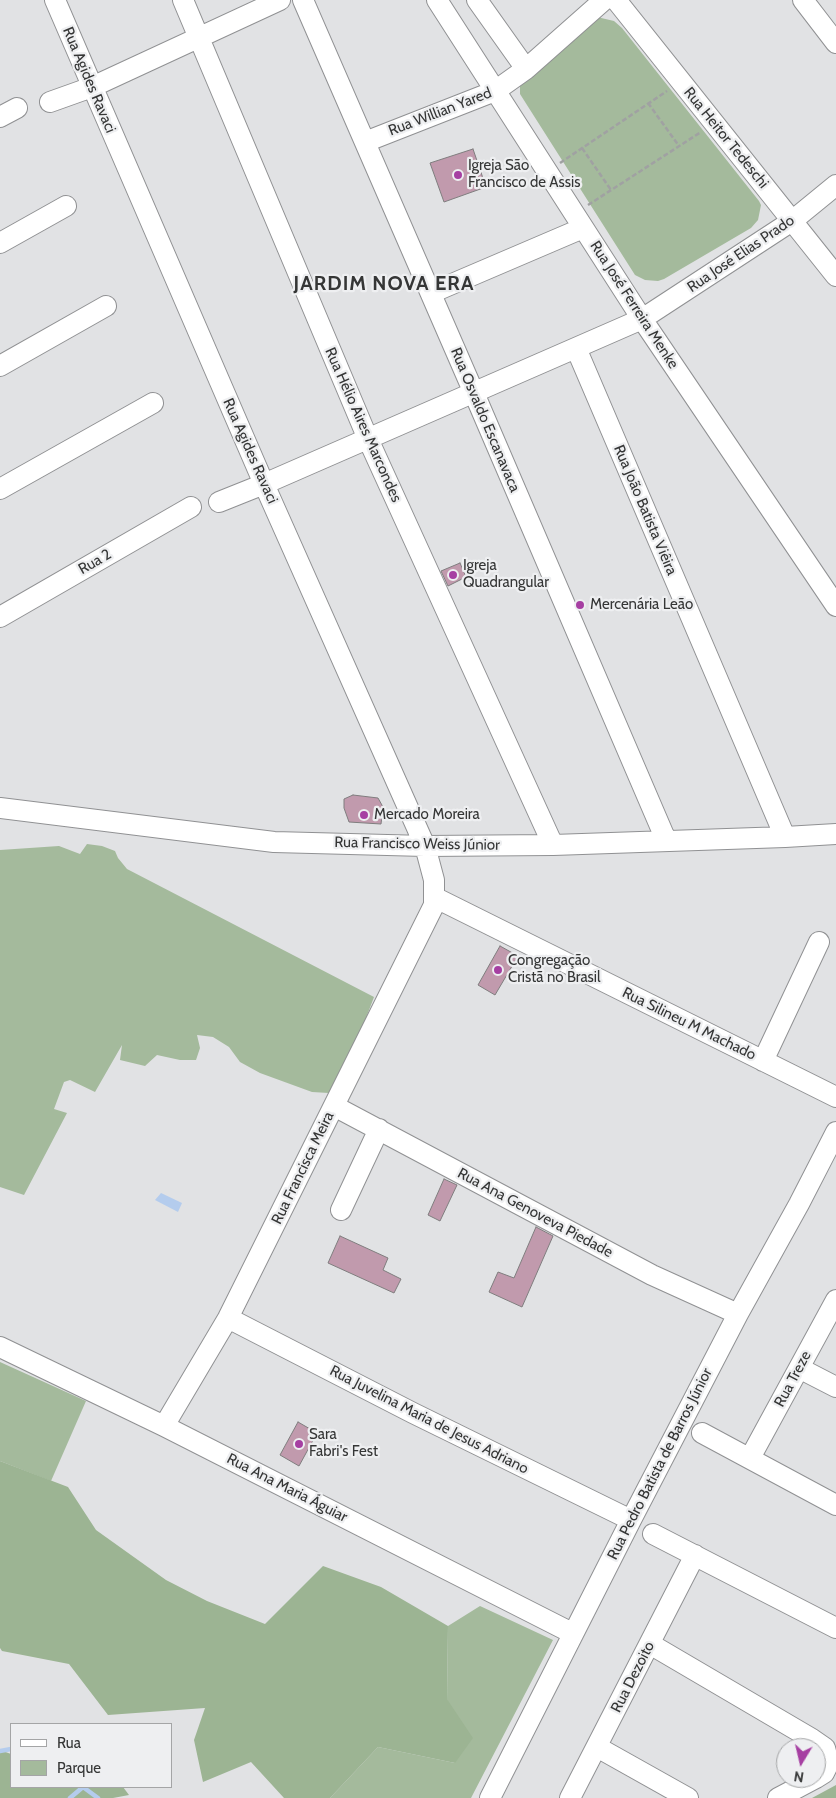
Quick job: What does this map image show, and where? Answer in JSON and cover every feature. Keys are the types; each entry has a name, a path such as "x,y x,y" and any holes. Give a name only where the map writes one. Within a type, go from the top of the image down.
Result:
{"street":[{"name":"Rua Agides Ravaci","path":"55,0 264,484 425,846 434,880 434,901"},
{"name":"Rua Hélio Aires Marcondes","path":"182,0 368,439 553,845"},
{"path":"50,102 92,87 280,0"},
{"name":"Rua Osvaldo Escanavaca","path":"303,0 666,840"},
{"name":"Rua José Ferreira Menke","path":"437,0 642,319 836,606"},
{"path":"477,0 526,69"},
{"name":"Rua Willian Yared","path":"365,142 495,91 526,69 604,0"},
{"name":"Rua Heitor Tedeschi","path":"616,0 836,276"},
{"path":"803,0 836,43"},
{"name":"Rua José Elias Prado","path":"218,502 264,484 642,319 792,221 836,185"},
{"path":"0,242 66,206"},
{"path":"430,293 579,221"},
{"path":"0,366 106,306"},
{"name":"Rua João Batista Viêira","path":"576,348 785,837"},
{"path":"0,489 153,403"},
{"name":"Rua 2","path":"0,617 191,507"},
{"name":"Rua Francisco Weiss Júnior","path":"0,807 274,842 425,846 553,845 836,834"},
{"name":"Rua Silineu M Machado","path":"434,901 836,1097"},
{"name":"Rua Francisca Meira","path":"164,1426 228,1318 434,901"},
{"path":"763,1061 819,942"},
{"name":"Rua Ana Genoveva Piedade","path":"334,1106 652,1275 738,1314"},
{"path":"341,1210 379,1130"},
{"name":"Rua Pedro Batista de Barros Júnior","path":"490,1798 572,1633 738,1314 799,1204 836,1132"},
{"name":"Rua Treze","path":"750,1458 836,1300"},
{"name":"Rua Juvelina Maria de Jesus Adriano","path":"228,1318 413,1413 631,1520"},
{"name":"Rua Ana Maria Águiar","path":"0,1347 164,1426 572,1633"},
{"path":"799,1368 836,1387"},
{"path":"702,1433 836,1505"},
{"path":"653,1534 836,1628"},
{"name":"Rua Dezoito","path":"570,1798 695,1555"},
{"path":"650,1644 825,1748 832,1754 826,1770"},
{"path":"597,1747 688,1798"},
{"path":"778,1798 797,1788"}],"path":[{"path":"547,171 681,81"},
{"path":"648,103 679,146"},
{"path":"579,221 611,190 715,123"},
{"path":"582,148 611,190"}],"green space":[{"path":"597,17 614,21 622,28 761,205 758,220 751,228 658,281 645,280 635,275 520,94 520,83"},
{"path":"87,844 102,846 115,851 127,869 374,997 355,1047 329,1093 312,1092 260,1073 240,1062 229,1047 213,1037 197,1035 200,1048 196,1060 180,1060 157,1055 145,1066 120,1060 122,1045 95,1092 70,1080 64,1082 54,1109 67,1113 24,1195 0,1187 0,850 59,846 80,854"},
{"path":"0,1362 86,1401 51,1481 0,1461"},
{"path":"0,1461 68,1487 96,1530 166,1580 207,1601 265,1624 323,1566 381,1587 448,1626 447,1699 473,1738 455,1763 378,1747 330,1798 284,1798 251,1762 203,1782 194,1740 205,1708 108,1715 69,1664 2,1651 0,1648"},
{"path":"480,1606 553,1640 471,1798 330,1798 378,1747 455,1763 447,1699 448,1626"},
{"path":"0,1750 10,1754 10,1788 124,1788 129,1795 113,1798 0,1798"},
{"path":"836,1785 836,1798 812,1798"}],"water":[{"path":"161,1193 182,1203 178,1212 155,1200"}],"building":[{"name":"Igreja São Francisco de Assis","path":"473,149 486,187 444,202 430,163"},
{"name":"Igreja Quadrangular","path":"460,563 466,577 448,586 441,571"},
{"name":"Mercado Moreira","path":"353,795 378,798 383,807 381,824 349,822 344,808 344,799"},
{"name":"Congregação Cristã no Brasil","path":"500,946 518,956 495,995 478,985"},
{"path":"444,1179 457,1185 440,1221 428,1215"},
{"path":"536,1227 553,1236 522,1307 489,1292 498,1272 514,1278"},
{"path":"340,1236 388,1258 383,1270 401,1279 394,1293 328,1263"},
{"name":"Sara Fabri's Fest","path":"298,1422 317,1433 299,1466 280,1455"}],"waterway":[{"path":"0,1751 10,1749"},
{"path":"70,1798 82,1788"},
{"path":"84,1788 98,1798"}],"place":[{"name":"Igreja São Francisco de Assis","path":"458,175"},
{"name":"Igreja Quadrangular","path":"453,575"},
{"name":"Mercenária Leão","path":"580,605"},
{"name":"Mercado Moreira","path":"364,815"},
{"name":"Congregação Cristã no Brasil","path":"498,970"},
{"name":"Sara Fabri's Fest","path":"299,1444"}],"district":[{"name":"JARDIM NOVA ERA","path":"384,284"}]}
